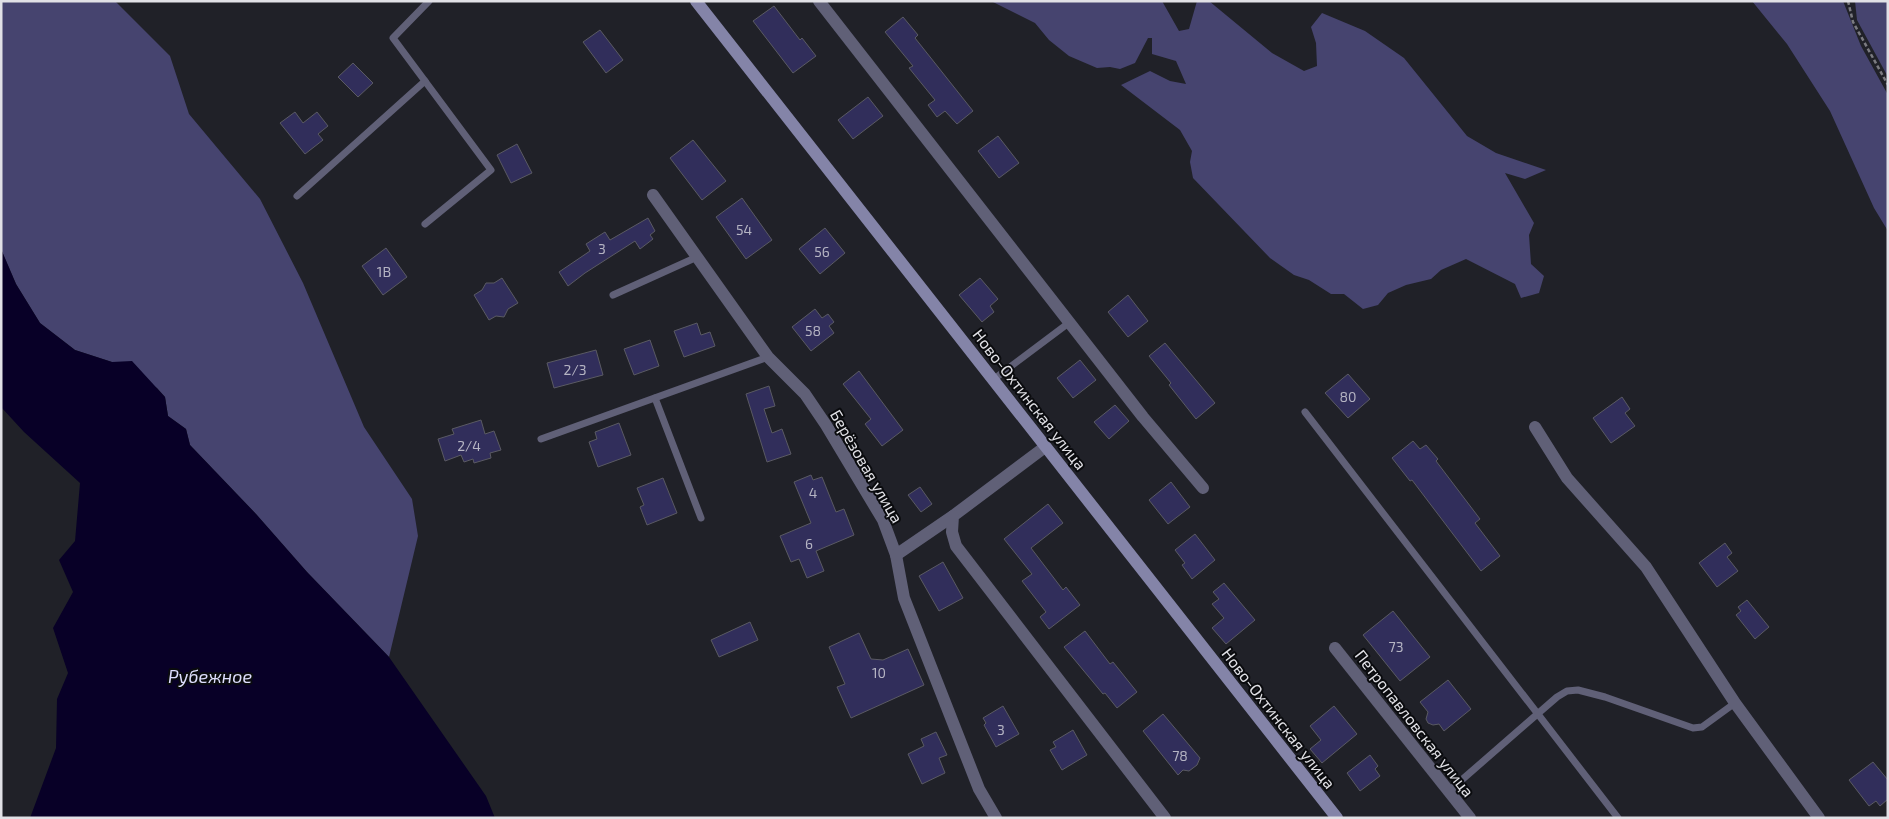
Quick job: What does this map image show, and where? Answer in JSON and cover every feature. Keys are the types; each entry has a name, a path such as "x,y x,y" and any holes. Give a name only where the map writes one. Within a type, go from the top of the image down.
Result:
{"street":[{"name":"Ново-Охтинская улица","path":"696,1 1337,818"},
{"path":"819,1 1143,417 1203,488"},
{"name":"Берёзовая улица","path":"653,195 768,357 804,394 826,425 883,520 896,555 904,598 979,789 996,818"},
{"path":"1535,427 1567,478 1646,567 1735,703 1819,818"},
{"path":"896,555 953,516 1045,447"},
{"path":"953,516 952,532 956,546 1165,818"},
{"name":"Петропавловская улица","path":"1335,648 1470,818"}],"lane":[{"path":"425,224 491,170 393,38 430,1"},
{"path":"297,196 425,81"},
{"path":"613,295 697,257"},
{"path":"994,379 1070,322"},
{"path":"541,439 768,357"},
{"path":"655,398 701,518"},
{"path":"1305,412 1618,818"},
{"path":"1449,791 1566,691 1578,690 1605,697 1693,728 1702,727 1735,703"}],"path":[{"path":"1848,1 1853,22 1888,85"}],"shaded area":[{"path":"1,1 115,1 170,56 189,114 260,199 303,283 364,427 412,499 418,536 389,657 307,572 256,514 190,445 186,429 168,416 165,397 157,388 112,362 75,350 40,323 16,284 1,249"},
{"path":"991,1 1162,1 1179,31 1189,29 1197,1 1209,1 1272,53 1304,71 1317,66 1316,43 1311,27 1322,13 1365,31 1404,58 1467,136 1496,153 1546,170 1525,179 1505,173 1534,223 1529,235 1531,264 1544,276 1539,293 1521,298 1515,284 1466,259 1441,270 1431,279 1406,285 1388,293 1378,305 1363,309 1344,294 1331,294 1309,280 1294,275 1270,258 1193,178 1190,162 1192,151 1180,130 1121,85 1150,71 1170,81 1186,84 1176,61 1152,54 1152,38 1148,38 1135,63 1120,69 1110,67 1097,68 1069,56 1049,40 1035,23"},
{"path":"1752,1 1843,1 1861,46 1888,95 1888,231 1874,208 1830,111 1787,44"},
{"path":"1855,1 1888,1 1888,77 1857,20"}],"water":[{"name":"Рубежное","path":"1,249 16,284 40,323 75,350 112,362 132,361 165,397 168,416 186,429 190,445 256,514 307,572 389,657 486,796 495,818 30,818 56,748 57,699 68,673 53,628 73,592 59,560 75,541 80,483 24,432 1,407"}],"building":[{"path":"774,6 800,40 802,38 816,56 793,73 753,21"},
{"path":"903,17 918,35 915,38 973,111 957,124 945,111 937,117 928,105 935,100 909,68 913,66 885,32"},
{"path":"600,30 623,60 606,73 583,42"},
{"path":"353,63 373,83 358,97 338,77"},
{"path":"868,97 883,116 853,139 838,120"},
{"path":"295,112 303,123 317,112 328,126 318,134 323,140 305,154 280,123"},
{"path":"998,136 1019,163 999,178 978,151"},
{"path":"693,140 726,181 702,200 670,158"},
{"path":"517,144 532,173 511,183 497,155"},
{"path":"742,198 772,240 746,259 716,217"},
{"path":"648,218 655,231 650,235 653,239 640,249 635,241 568,286 559,272 590,251 586,244 605,232 610,240"},
{"path":"825,228 845,253 820,274 799,249"},
{"path":"386,248 407,277 383,295 362,266"},
{"path":"502,278 518,303 508,309 504,317 496,316 489,320 474,295 482,290 486,283 494,283"},
{"path":"980,278 998,299 990,306 994,312 982,322 959,295"},
{"path":"1128,295 1148,321 1128,337 1108,312"},
{"path":"815,309 822,318 828,314 834,322 829,326 834,333 811,351 792,327"},
{"path":"697,323 701,335 710,332 715,346 684,357 674,331"},
{"path":"650,340 659,366 634,375 624,349"},
{"path":"1165,343 1215,403 1196,419 1149,356"},
{"path":"596,350 603,375 554,388 547,363"},
{"path":"1080,360 1096,380 1073,398 1057,378"},
{"path":"859,371 903,430 882,446 865,424 871,419 843,384"},
{"path":"1348,374 1370,399 1348,418 1325,393"},
{"path":"769,386 775,406 764,409 772,433 782,429 791,454 767,462 746,394"},
{"path":"1622,397 1630,409 1625,413 1635,426 1611,443 1593,418"},
{"path":"1115,405 1129,421 1109,439 1094,422"},
{"path":"481,420 485,434 494,431 501,450 490,453 491,458 474,463 473,459 464,462 461,455 445,461 438,439 454,434 452,429"},
{"path":"619,423 631,455 598,467 589,442 597,439 595,432"},
{"path":"1413,441 1420,449 1426,445 1438,459 1436,461 1480,519 1475,523 1500,556 1481,571 1412,480 1410,481 1392,458"},
{"path":"811,475 813,480 822,477 836,512 844,509 854,535 816,551 824,571 807,578 799,559 791,562 780,536 811,523 794,482"},
{"path":"663,478 677,513 647,525 640,507 644,505 637,488"},
{"path":"1171,482 1190,507 1168,524 1149,500"},
{"path":"920,487 932,504 921,512 908,495"},
{"path":"1048,504 1063,523 1031,548 1063,590 1066,587 1080,605 1049,629 1040,617 1046,612 1022,581 1032,574 1004,539"},
{"path":"1195,534 1215,560 1192,579 1182,565 1185,563 1175,550"},
{"path":"1725,543 1732,553 1727,557 1738,571 1717,587 1699,563"},
{"path":"943,562 963,598 939,611 919,576"},
{"path":"1224,583 1255,620 1226,644 1212,628 1224,618 1212,604 1219,599 1213,592"},
{"path":"1747,600 1769,627 1755,639 1736,615 1741,611 1738,607"},
{"path":"1393,611 1430,657 1400,681 1363,635"},
{"path":"750,622 758,640 719,657 711,640"},
{"path":"1085,631 1110,664 1113,662 1137,692 1117,708 1064,647"},
{"path":"859,633 871,659 883,660 908,649 924,685 851,718 837,687 845,684 829,647"},
{"path":"1448,680 1471,709 1444,731 1439,724 1433,725 1428,723 1426,719 1428,712 1420,702"},
{"path":"1003,706 1019,734 996,747 984,725 986,723 983,718"},
{"path":"1334,706 1357,734 1322,763 1310,749 1321,740 1310,726"},
{"path":"1163,714 1200,758 1197,765 1189,771 1183,770 1178,775 1143,731"},
{"path":"1073,730 1087,755 1062,770 1050,750 1056,747 1053,742"},
{"path":"936,732 947,755 939,758 945,773 922,784 908,754 924,746 921,739"},
{"path":"1370,755 1378,766 1375,769 1380,776 1360,791 1347,773"},
{"path":"1873,762 1888,780 1888,799 1880,806 1876,801 1869,806 1849,780"}]}
